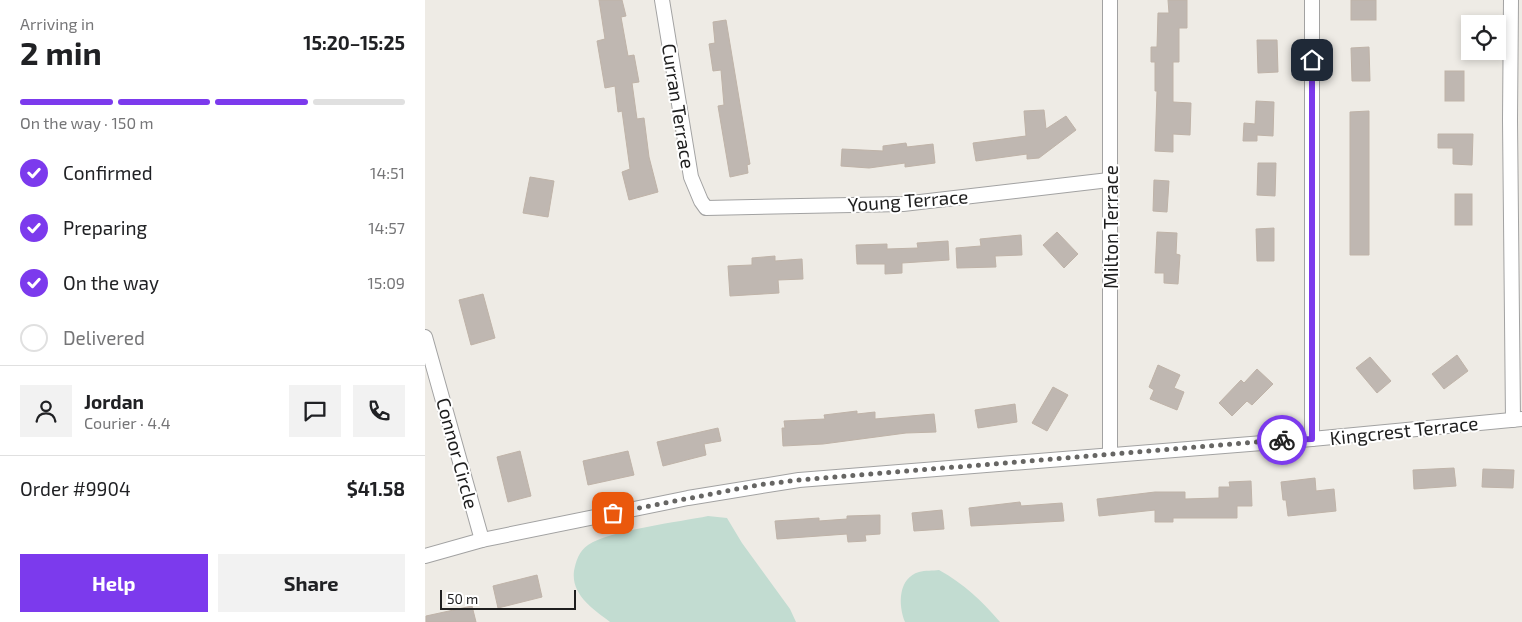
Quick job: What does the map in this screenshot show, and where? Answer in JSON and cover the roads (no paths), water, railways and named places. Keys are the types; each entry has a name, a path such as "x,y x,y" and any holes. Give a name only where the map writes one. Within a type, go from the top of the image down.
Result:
{"street":[{"name":"Curran Terrace","path":"662,0 691,178 706,208"},
{"name":"Milton Terrace","path":"1110,0 1110,455"},
{"path":"1312,0 1312,439"},
{"path":"1511,0 1509,120 1517,419"},
{"name":"Young Terrace","path":"706,208 903,204 1109,180"},
{"name":"Connor Circle","path":"425,338 482,540"},
{"name":"Kingcrest Terrace","path":"425,556 482,540 767,484 1312,439 1517,419"}]}
